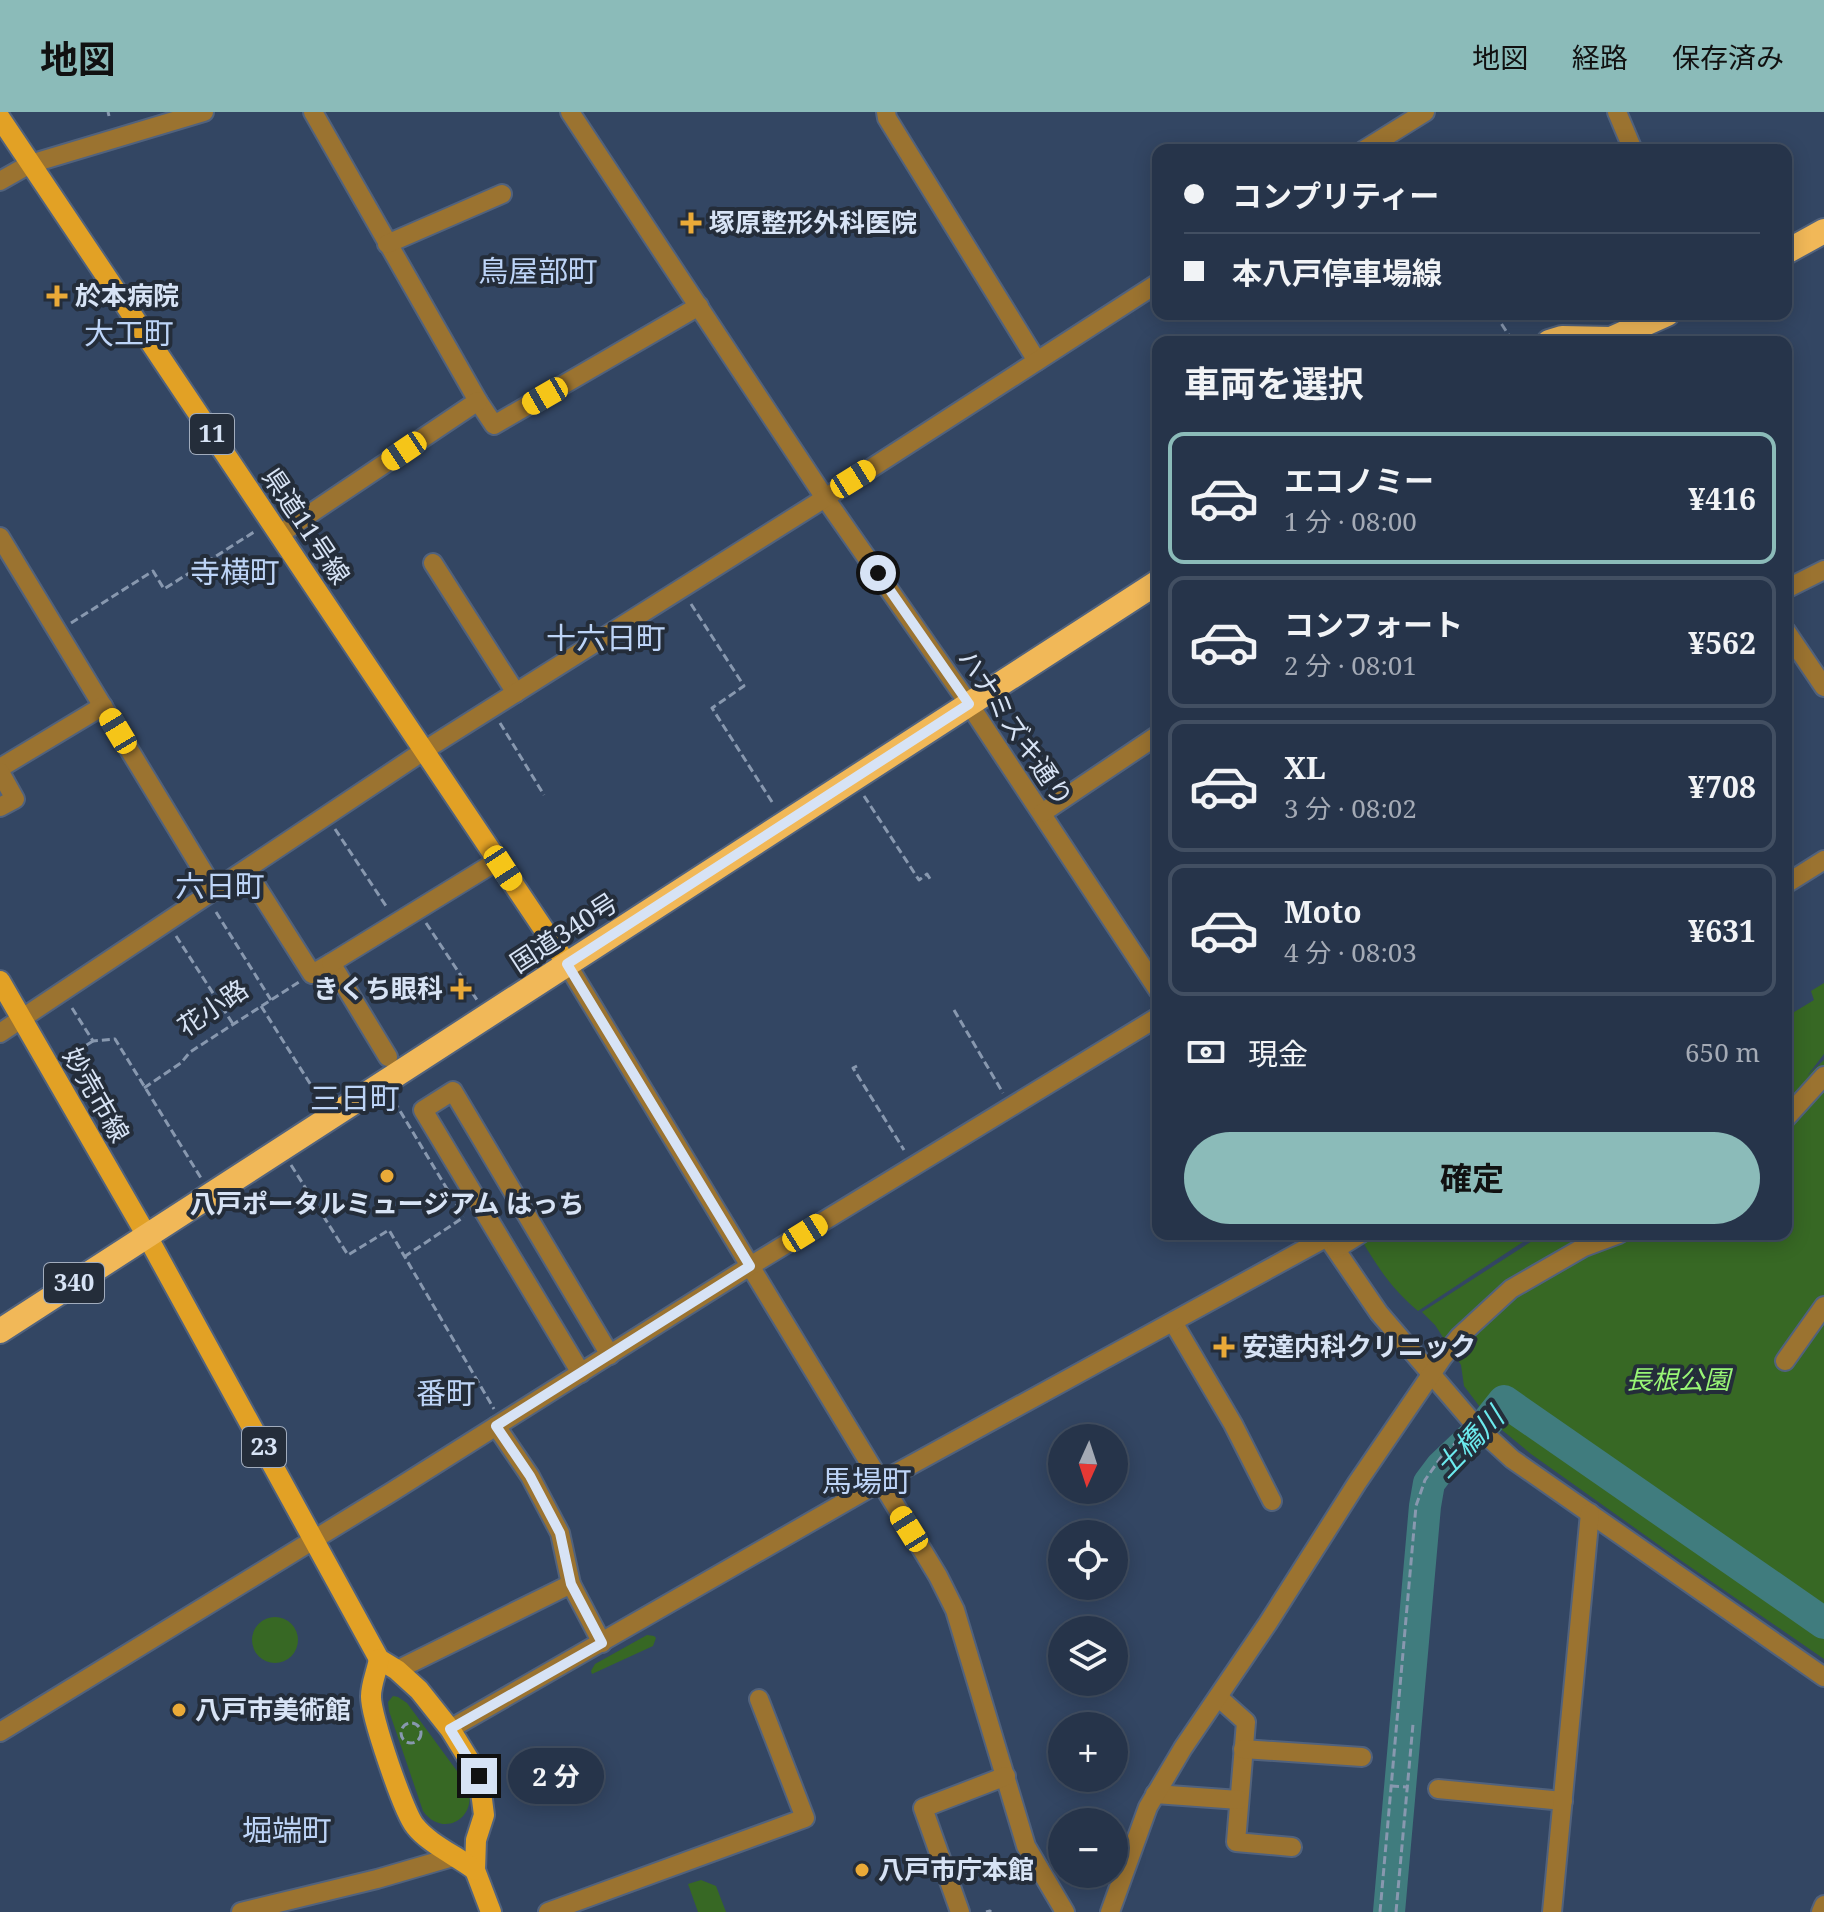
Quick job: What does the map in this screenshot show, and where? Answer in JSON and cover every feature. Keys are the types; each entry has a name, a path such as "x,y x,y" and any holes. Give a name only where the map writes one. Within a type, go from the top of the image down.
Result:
{"highway":[{"path":"1792,249 1824,231"},
{"path":"1622,336 1655,320"},
{"name":"国道340号","path":"0,1331 1152,586"}],"main road":[{"name":"県道11号線","path":"0,118 567,964"},
{"name":"妙売市線","path":"0,981 147,1236"},
{"name":"23","path":"147,1236 314,1539 388,1665 419,1690 450,1729 479,1776 484,1815 476,1840 475,1870 491,1912"},
{"path":"388,1665 371,1696 376,1725 402,1799 414,1825 436,1845 475,1870"}],"street":[{"path":"0,181 30,164 204,112"},
{"path":"313,112 494,425 699,306"},
{"name":"ハナミズキ通り","path":"570,112 825,498 969,704 1152,981"},
{"path":"886,112 1037,361"},
{"path":"1370,144 1397,119 1425,112"},
{"path":"1617,112 1630,144"},
{"path":"387,244 502,194"},
{"path":"0,1033 214,899 425,750 1152,287"},
{"path":"280,534 478,401"},
{"path":"2,545 103,706 214,899"},
{"path":"433,563 516,693"},
{"path":"1792,586 1824,570"},
{"path":"1792,640 1824,687"},
{"path":"0,807 15,799 0,770 103,706"},
{"path":"1042,813 1152,739"},
{"path":"1792,880 1824,860"},
{"path":"253,881 312,974 489,866"},
{"path":"331,963 388,1057"},
{"path":"567,964 938,1576 955,1610 1026,1846 1065,1912"},
{"path":"0,1732 750,1266 1152,1021"},
{"path":"1792,1112 1824,1076"},
{"path":"581,1373 423,1110 453,1091 585,1311 598,1310 615,1352"},
{"path":"450,1729 880,1482 1329,1240 1379,1313 1431,1375 1512,1459 1824,1677"},
{"path":"1110,1912 1155,1794 1431,1375 1460,1336 1511,1289 1584,1247 1603,1240"},
{"path":"1785,1361 1824,1306"},
{"path":"1173,1322 1233,1424 1272,1501"},
{"path":"499,1424 560,1533 571,1584 602,1643"},
{"path":"1552,1912 1590,1513"},
{"path":"388,1665 571,1584"},
{"path":"1218,1697 1246,1722 1236,1842 1292,1847"},
{"path":"548,1912 805,1818 759,1699"},
{"path":"1243,1749 1362,1757"},
{"path":"960,1912 923,1808 1006,1776"},
{"path":"1438,1789 1563,1801"},
{"path":"1155,1794 1239,1800"},
{"path":"241,1912 456,1856"},
{"path":"1821,1912 1824,1905"}],"path":[{"path":"58,631 153,571 164,589 260,527"},
{"path":"688,599 744,686 712,708 774,805"},
{"path":"498,720 544,795"},
{"path":"861,792 919,880 927,874 932,882"},
{"path":"334,828 397,922"},
{"path":"214,899 271,1000"},
{"path":"418,910 477,1000"},
{"path":"174,933 233,1025"},
{"name":"花小路","path":"144,1088 181,1063 190,1052 312,974"},
{"path":"68,1002 93,1041"},
{"path":"261,1006 321,1101"},
{"path":"954,1010 1011,1107"},
{"path":"58,1063 93,1041 115,1039 201,1178"},
{"path":"857,1066 853,1068 914,1166"},
{"path":"392,1099 465,1217 404,1257"},
{"path":"291,1165 348,1255 389,1230 499,1424"},
{"path":"1380,1912 1416,1506 1425,1480 1442,1456 1463,1436"},
{"path":"416,1723 420,1727 422,1732 417,1742 406,1742 402,1737 402,1728 406,1724 416,1723"},
{"path":"1396,1912 1413,1724"},
{"path":"1391,1786 1407,1787"}],"green space":[{"name":"長根公園","path":"1824,983 1824,1054 1807,1076 1824,1060 1824,1659 1670,1553 1502,1430 1464,1386 1461,1365 1435,1325 1422,1312 1534,1240 1792,1240 1792,1013 1814,1000 1811,991"},
{"path":"1362,1240 1526,1240 1418,1311 1393,1286"},
{"path":"275,1617 291,1624 298,1640 291,1656 275,1663 259,1656 252,1640 259,1624"},
{"path":"647,1635 656,1638 653,1646 592,1674 595,1664"},
{"path":"393,1696 407,1703 468,1786 468,1808 456,1821 439,1823 423,1811 389,1711 388,1702"},
{"path":"701,1880 716,1886 726,1912 698,1912 688,1884"}],"waterway":[{"name":"土橋川","path":"1389,1912 1429,1483 1504,1401 1824,1623"}],"place":[{"name":"塚原整形外科医院","path":"691,223"},
{"name":"於本病院","path":"57,296"},
{"name":"きくち眼科","path":"461,989"},
{"name":"八戸ポータルミュージアム はっち","path":"387,1176"},
{"name":"安達内科クリニック","path":"1224,1347"},
{"name":"八戸市美術館","path":"179,1710"},
{"name":"八戸市庁本館","path":"862,1870"}],"district":[{"name":"鳥屋部町","path":"538,272"},
{"name":"大工町","path":"129,334"},
{"name":"寺横町","path":"235,573"},
{"name":"十六日町","path":"606,639"},
{"name":"六日町","path":"220,887"},
{"name":"三日町","path":"355,1099"},
{"name":"番町","path":"446,1394"},
{"name":"馬場町","path":"867,1482"},
{"name":"堀端町","path":"287,1831"}],"route":[{"path":"479,1776 450,1729 602,1643 571,1584 560,1533 530,1476 496,1426 750,1266 567,964 969,704 878,573"}]}
